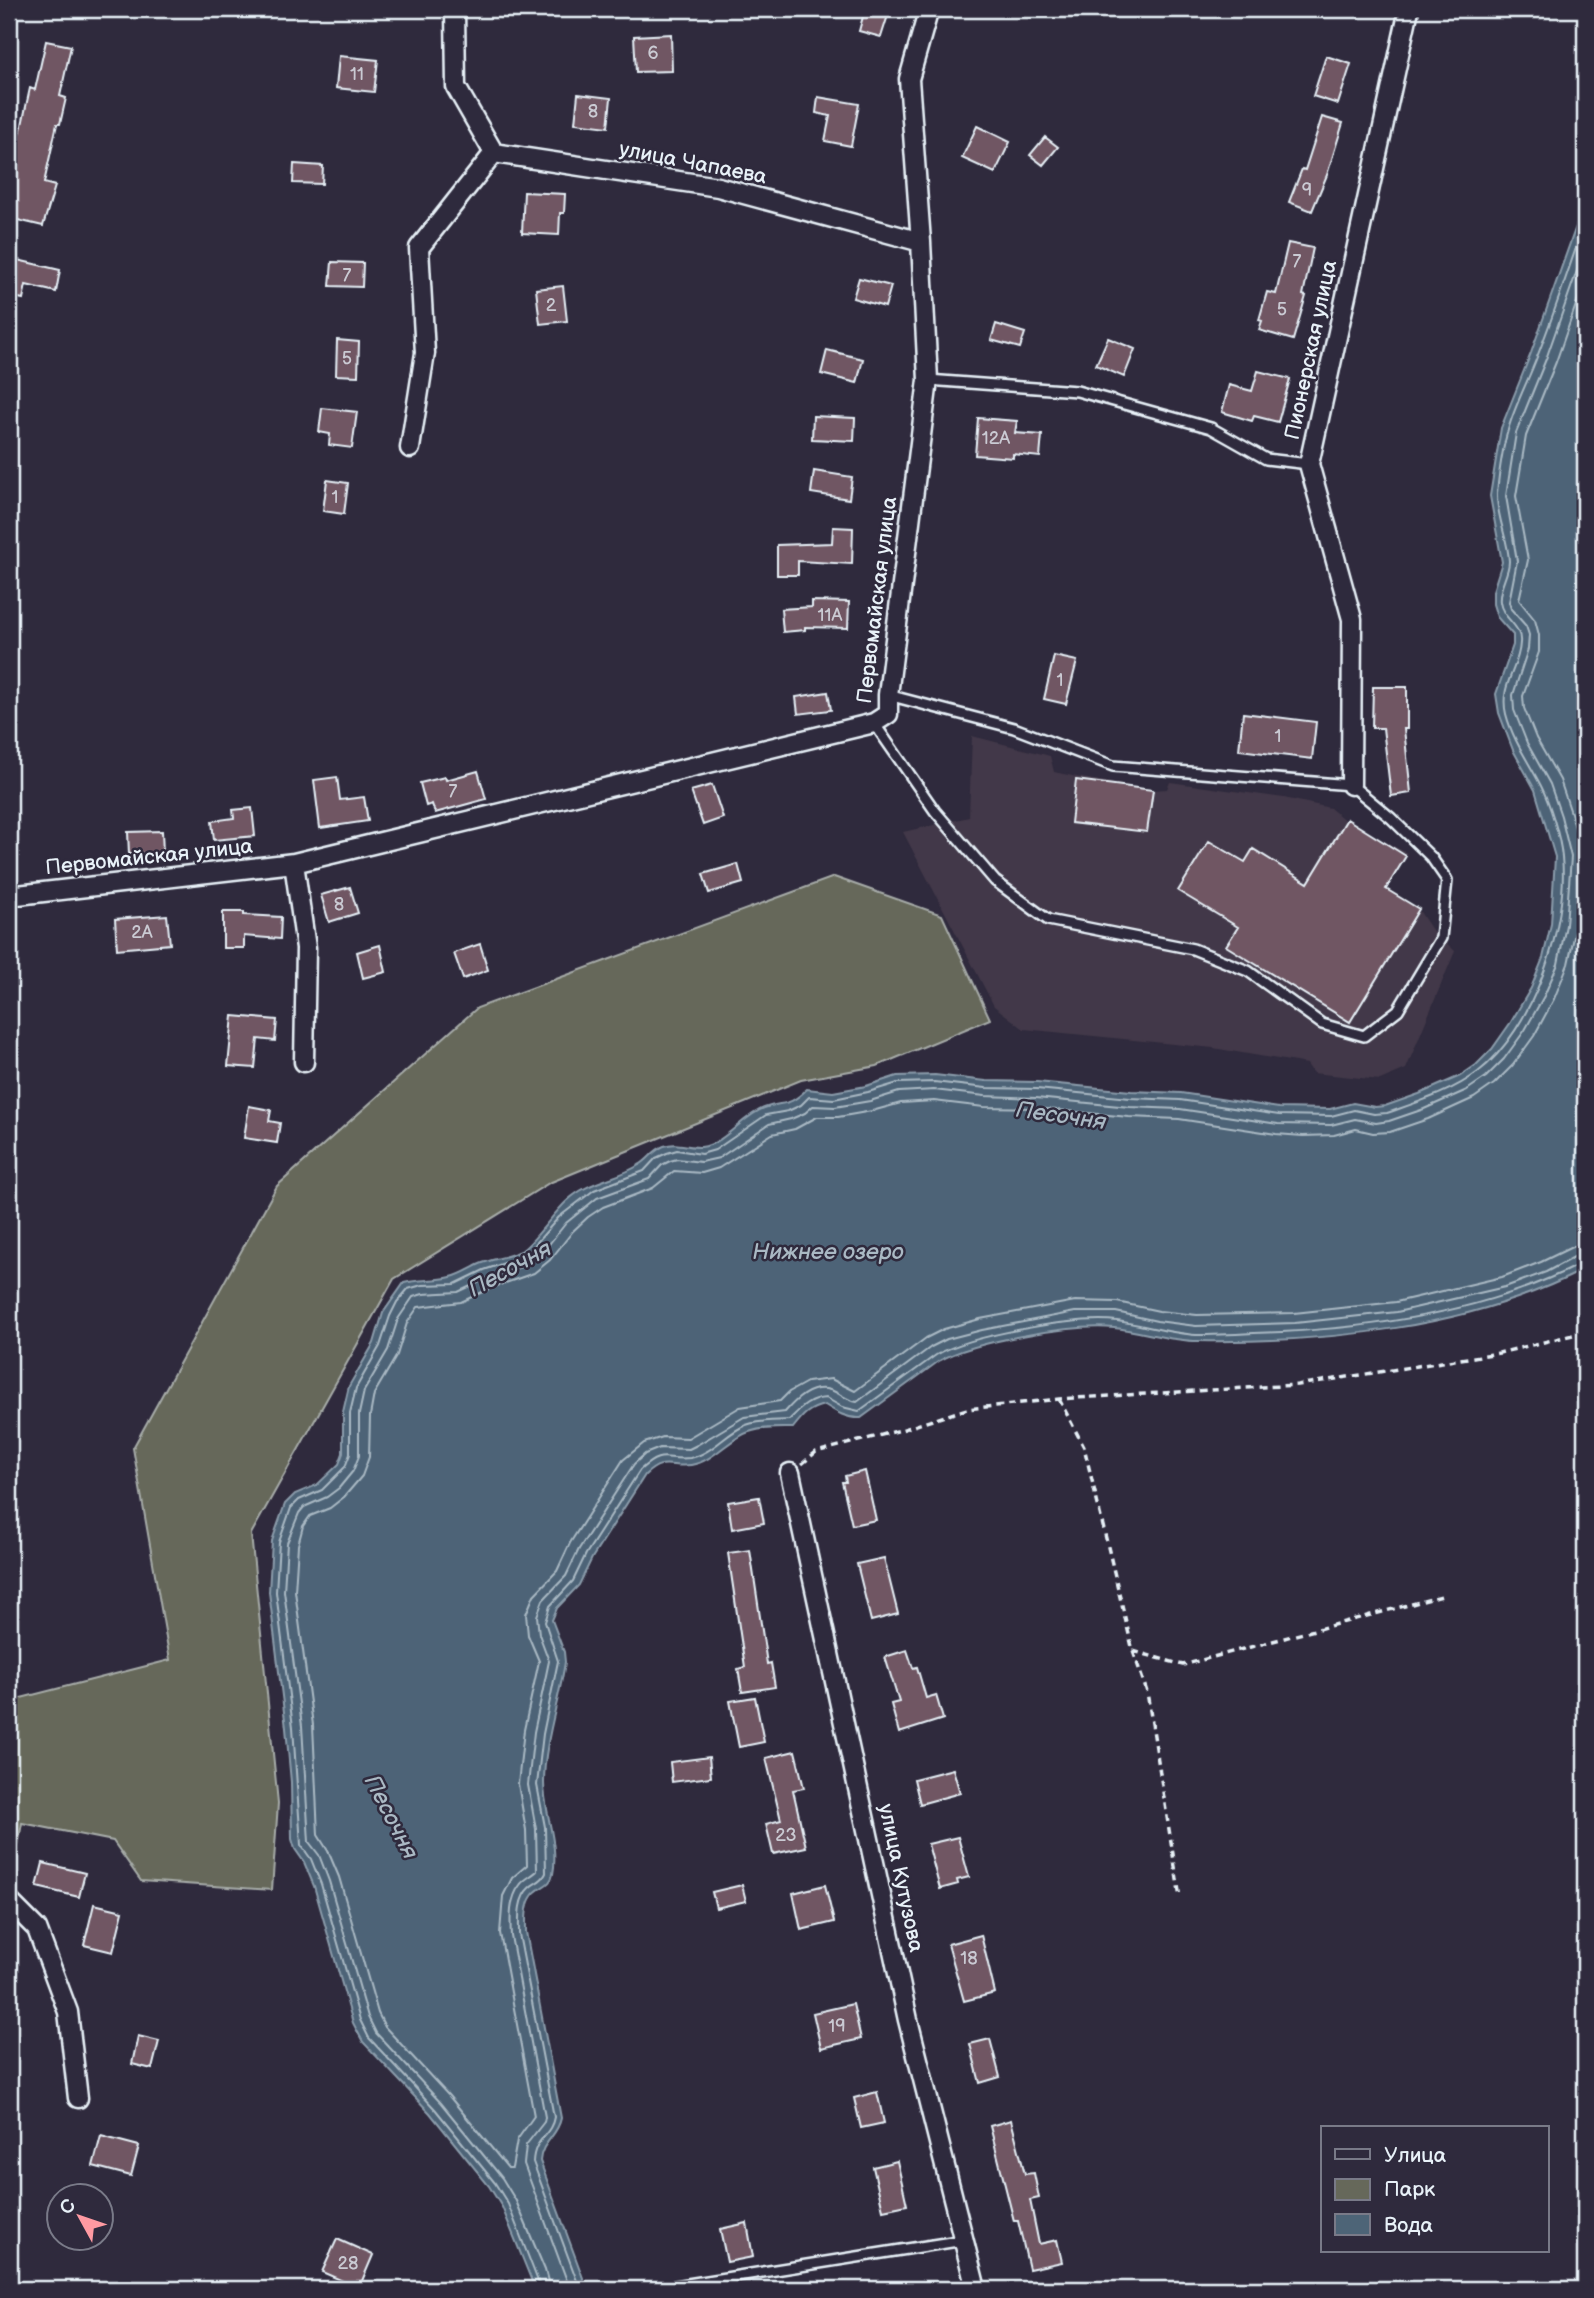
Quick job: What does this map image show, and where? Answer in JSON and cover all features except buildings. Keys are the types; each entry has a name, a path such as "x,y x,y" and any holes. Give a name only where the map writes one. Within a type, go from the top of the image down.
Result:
{"street":[{"path":"410,449 425,353 419,248 494,153 456,87 456,9"},
{"name":"Первомайская улица","path":"9,896 294,863 874,723 888,714 888,695 928,380 909,79 929,9"},
{"name":"Пионерская улица","path":"1351,785 1352,619 1309,464 1409,9"},
{"name":"улица Чапаева","path":"494,153 718,187 921,242"},
{"path":"294,863 306,948 304,1062"},
{"name":"улица Кутузова","path":"790,1474 908,2020 976,2289"},
{"path":"9,1901 37,1929 68,2012 78,2098"}],"lane":[{"path":"928,380 1077,391 1211,428 1266,459 1309,464"},
{"path":"874,723 936,811 995,881 1048,920 1192,949 1248,971 1322,1024 1364,1036 1398,1010 1441,938 1447,880 1430,857 1391,818 1351,785 1113,765 1014,729 888,695"},
{"path":"656,2289 964,2240"}],"path":[{"path":"790,1474 816,1452 901,1430 967,1409 1059,1399 1297,1385 1499,1353 1585,1332"},
{"path":"1059,1399 1084,1447 1133,1651 1147,1692 1180,1898"},
{"path":"1133,1651 1183,1665 1442,1596"}],"shaded area":[{"path":"972,736 1050,756 1054,772 1077,777 1153,790 1167,789 1170,782 1284,798 1330,808 1347,822 1407,853 1387,889 1420,912 1432,930 1455,951 1406,1069 1380,1080 1313,1073 1307,1064 1213,1048 1024,1029 994,1006 903,832 969,817"}],"green space":[{"path":"834,877 942,915 990,1019 877,1066 801,1080 549,1183 394,1279 251,1534 278,1803 272,1890 141,1881 113,1841 22,1823 13,1873 9,1872 9,1701 170,1660 133,1448 277,1186 477,1008"}],"water":[{"name":"Нижнее озеро","path":"1585,201 1585,1269 1541,1289 1494,1305 1446,1318 1346,1335 1198,1341 1096,1327 1050,1331 999,1341 939,1361 861,1418 846,1416 825,1405 819,1406 807,1413 793,1428 749,1432 699,1463 657,1466 645,1475 592,1558 579,1585 557,1608 552,1620 565,1662 549,1737 544,1783 553,1839 553,1874 550,1882 535,1893 528,1904 526,1932 561,2118 557,2130 543,2149 540,2161 587,2289 535,2289 502,2207 489,2186 430,2113 363,2042 353,2023 314,1886 295,1849 292,1839 286,1728 269,1592 272,1541 285,1504 295,1494 317,1485 339,1464 343,1453 343,1412 349,1386 374,1343 383,1313 404,1283 455,1276 480,1264 521,1251 576,1193 630,1170 664,1146 710,1145 756,1112 791,1101 807,1089 833,1092 866,1086 897,1076 935,1075 986,1081 1037,1082 1181,1093 1279,1108 1330,1109 1353,1103 1375,1107 1419,1094 1460,1076 1492,1049 1531,988 1543,958 1551,924 1555,857 1535,790 1513,750 1499,713 1496,694 1513,645 1513,635 1497,617 1493,604 1493,591 1502,562 1490,496 1501,428 1531,353"}],"water label":[{"name":"Песочня","path":"1061,1116"},
{"name":"Песочня","path":"510,1269"},
{"name":"Песочня","path":"391,1817"}]}
